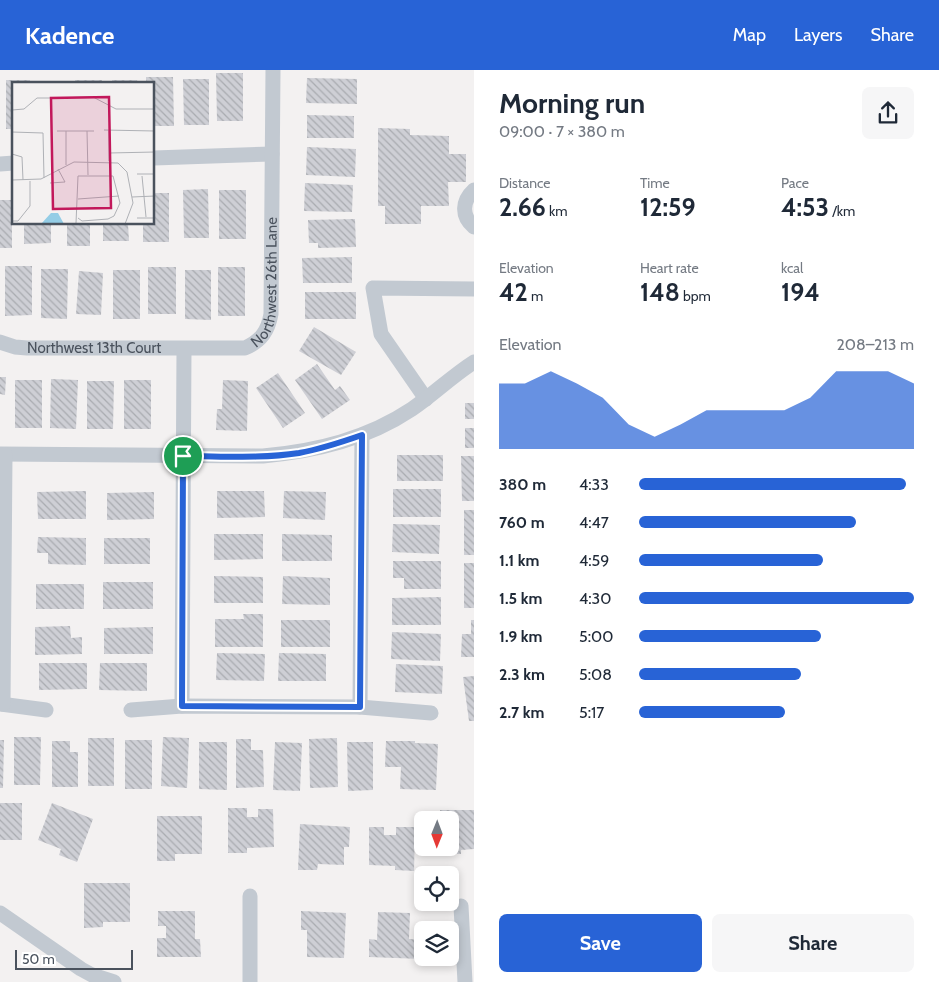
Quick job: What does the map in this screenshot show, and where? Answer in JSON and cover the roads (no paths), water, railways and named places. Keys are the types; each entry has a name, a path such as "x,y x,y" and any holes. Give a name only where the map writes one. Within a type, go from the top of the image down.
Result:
{"street":[{"name":"Northwest 26th Lane","path":"184,349 245,348 255,343 264,335 269,325 271,314 273,70"},
{"path":"155,158 272,154"},
{"path":"474,190 468,196 464,210 466,217 474,227"},
{"path":"426,399 381,334 373,288 474,289"},
{"name":"Northwest 13th Court","path":"2,343 27,348 184,349"},
{"path":"182,706 184,349"},
{"path":"46,710 2,704 3,454 263,456 299,453 362,435 412,409 474,362"},
{"path":"360,707 362,435"},
{"path":"131,710 182,706 360,707 431,713"},
{"path":"250,896 250,982"},
{"path":"461,906 465,982"},
{"path":"0,913 81,970 114,982"}]}
